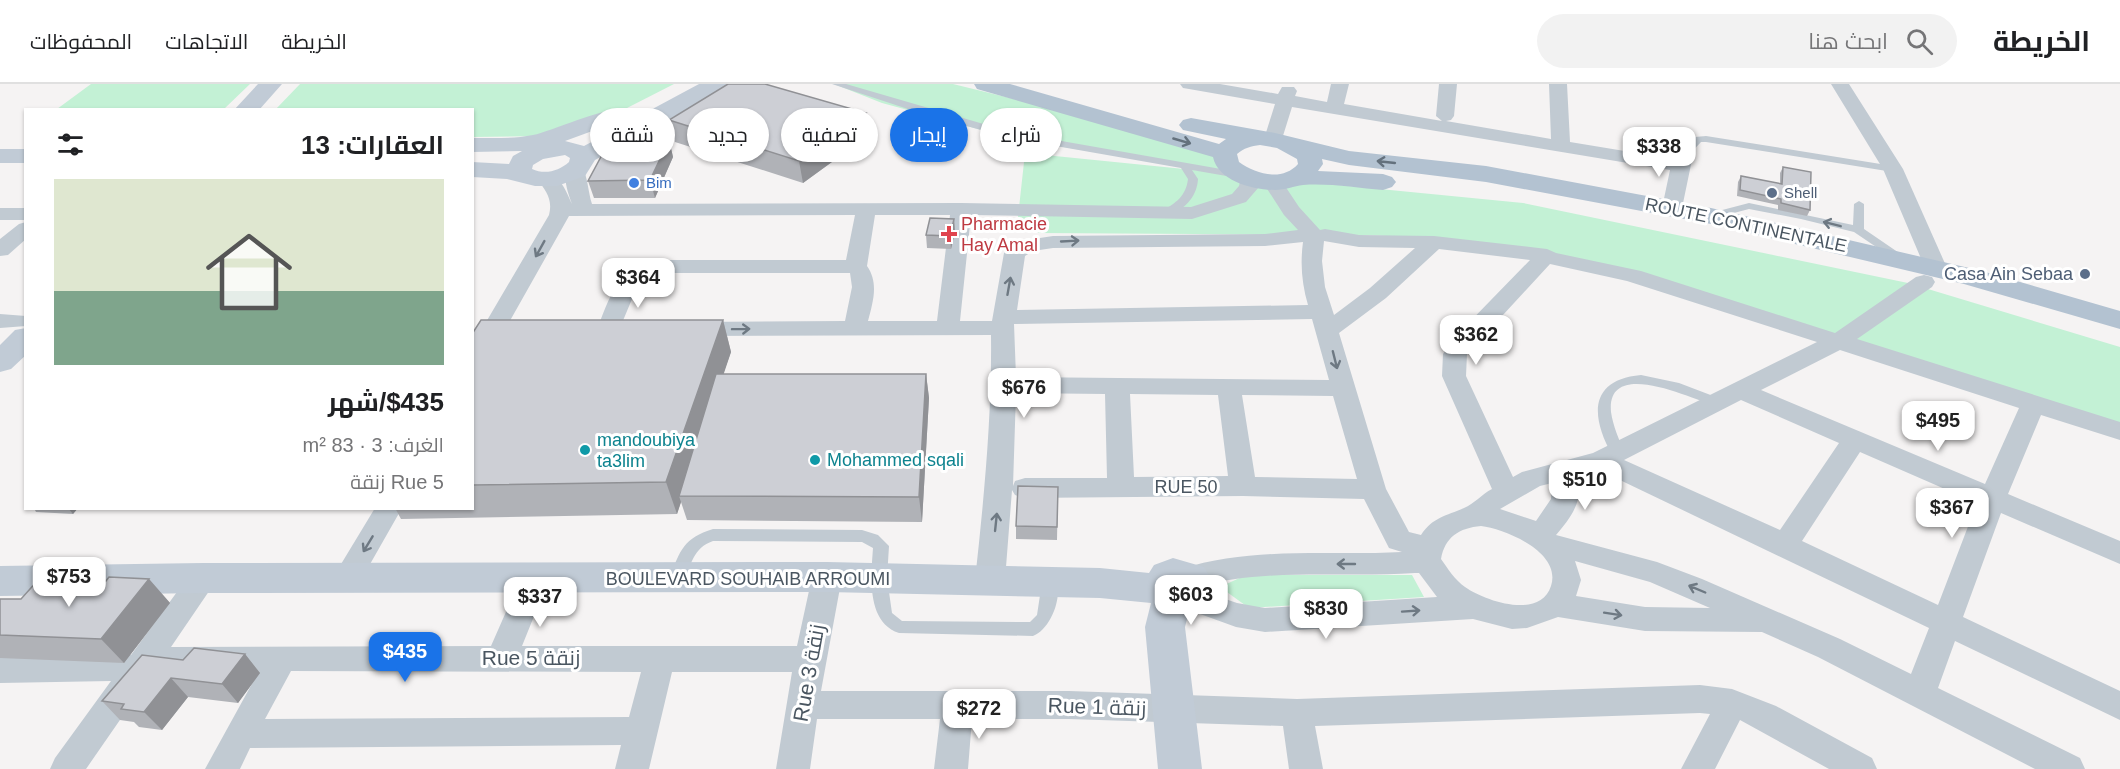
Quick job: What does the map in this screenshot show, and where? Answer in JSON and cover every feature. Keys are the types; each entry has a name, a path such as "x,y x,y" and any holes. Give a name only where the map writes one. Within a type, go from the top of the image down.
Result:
{"main road":[{"path":"985,84 1224,153"},
{"name":"ROUTE CONTINENTALE","path":"1021,84 1128,111 1349,158 1477,173 1672,208 1901,259 1930,275 2120,336"},
{"path":"1276,141 1309,158 1309,165 1305,171 1270,178 1227,165 1224,153 1237,142 1276,141"},
{"name":"ROUTE CONTINENTALE","path":"1270,178 1461,184 1498,188 1667,221 1830,257 1930,275 2120,320"}],"street":[{"path":"247,108 271,84"},
{"path":"265,108 289,84"},
{"path":"649,108 698,84"},
{"path":"474,156 536,153 575,158 716,84"},
{"path":"1189,84 1287,96 1337,97 1561,140"},
{"path":"1246,84 1287,96"},
{"path":"1445,116 1448,84"},
{"path":"1558,84 1561,140"},
{"path":"1474,516 1488,503 1531,479 1609,456 1839,341 1930,275 1893,170 1840,84"},
{"path":"1276,141 1287,96"},
{"path":"1337,97 1561,140 1682,160 1672,208"},
{"path":"474,146 540,141 590,122"},
{"path":"547,180 590,147"},
{"path":"522,175 519,166 536,153"},
{"path":"0,156 24,156"},
{"path":"575,158 577,190 584,210"},
{"path":"0,168 24,168"},
{"path":"474,169 507,171 547,180 554,186 561,199 561,210 505,331 474,365"},
{"path":"561,210 961,209 1192,213 1239,198 1248,187 1270,178 1291,211 1315,235 1312,276 1342,388 1373,489 1399,540 1427,554 1441,581 1455,595 1473,607 1495,614 1518,617 1539,614 1555,604 1565,591 1566,575 1560,558 1543,539"},
{"path":"855,328 864,286 864,276 856,266 866,209"},
{"path":"948,328 961,209"},
{"path":"1192,213 1265,240"},
{"path":"0,214 24,214"},
{"path":"0,250 24,230"},
{"path":"990,580 999,489 1004,385 1003,323 1015,253 1027,245 1092,240 1265,240 1315,235 1359,241 1434,242 1547,255 1675,287 2120,431"},
{"path":"668,329 948,328 1003,323 1324,322 1378,293 1434,242"},
{"path":"1507,493 1454,376 1455,354 1463,342 1547,255"},
{"path":"632,330 597,330 624,288 637,274 652,267 856,266"},
{"path":"0,362 14,326"},
{"path":"1004,385 1342,388"},
{"path":"1117,386 1121,487"},
{"path":"1229,388 1243,486"},
{"path":"1728,396 1854,440 2120,552"},
{"path":"1920,693 1944,623 1992,500 2034,403"},
{"path":"1785,545 1854,440"},
{"path":"1609,456 1944,623 2120,706"},
{"path":"1543,539 1563,503 1567,486 1560,472"},
{"name":"RUE 50","path":"999,489 1243,486 1373,489"},
{"path":"347,579 388,510"},
{"path":"1427,554 1434,536 1444,526 1459,519 1474,516 1493,517 1512,522 1543,539 1657,573 1770,621 1920,693 2068,769"},
{"name":"BOULEVARD SOUHAIB ARROUMI","path":"1179,591 1218,568 1265,564 1376,564 1427,554"},
{"name":"BOULEVARD SOUHAIB ARROUMI","path":"3,578 827,577 990,580 1100,583 1179,591 1236,615 1265,620 1473,607"},
{"name":"Rue 3 زنقة","path":"793,769 810,659 827,577"},
{"path":"67,769 203,578"},
{"path":"501,658 534,579"},
{"path":"1179,591 1165,627 1180,769"},
{"path":"1555,604 1645,619 1770,621"},
{"path":"222,769 243,734 282,658"},
{"name":"Rue 5 زنقة","path":"0,670 138,668 172,660 282,658 810,659"},
{"path":"632,769 660,659"},
{"name":"Rue 1 زنقة","path":"803,705 1069,705 1297,713 1700,699 1732,703 1765,716 1860,769"},
{"path":"1698,769 1732,703"},
{"path":"951,769 957,706"},
{"path":"1297,713 1306,769"},
{"path":"243,734 642,731"}],"lane":[{"path":"837,84 999,132 1270,178"},
{"path":"1682,160 1698,140 1706,139 1893,170"},
{"path":"1166,213 1190,194 1193,179 1184,165"},
{"path":"1858,230 1859,204"},
{"path":"1711,216 1749,206 1858,230 1901,259"},
{"path":"1609,456 1606,398 1616,386 1632,380 1663,382 1728,396"},
{"path":"678,578 692,544 701,538 725,535 862,536 873,539 881,546 879,579 885,616 899,627 1033,629 1041,625 1045,619 1050,582"}],"green space":[{"path":"91,84 250,84 225,108 58,108"},
{"path":"300,84 674,84 627,108 590,108 590,119 548,136 474,137 474,108 277,108"},
{"path":"834,84 953,84 1048,108 980,108 980,130 968,126 968,108 900,108"},
{"path":"1062,112 1240,163 1240,167 1248,176 1523,203 1908,283 2120,347 2120,424 1648,281 1465,240 1367,235 1040,233 1017,226 1024,162 1062,162 1062,157 1224,173 1062,147"},
{"path":"1246,575 1412,575 1424,597 1249,608 1220,587"}],"building":[{"path":"728,84 765,84 849,108 781,108 781,155 769,152 769,108 689,108"},
{"path":"687,109 687,126 675,122 675,116"},
{"path":"598,162 659,162 650,180 588,181"},
{"name":"Shell","path":"1783,167 1811,172 1810,210 1781,203 1781,199 1740,190 1741,176 1782,184"},
{"path":"930,218 954,219 950,236 926,235"},
{"name":"mandoubiya ta3lim","path":"481,320 723,320 666,482 474,485 474,331"},
{"name":"Mohammed sqali","path":"716,374 926,374 919,497 679,496"},
{"path":"1018,486 1058,487 1057,527 1016,526"},
{"path":"109,577 149,579 101,639 0,635 0,599 21,599 39,579 106,581"},
{"path":"194,648 245,654 222,684 171,678 144,712 121,709 124,704 102,701 142,655 183,660"}],"place":[{"name":"Bim","path":"634,183"},
{"name":"Shell","path":"1772,193"},
{"name":"Pharmacie Hay Amal","path":"949,234"},
{"name":"Casa Ain Sebaa","path":"2085,274"},
{"name":"mandoubiya ta3lim","path":"585,450"},
{"name":"Mohammed sqali","path":"815,460"}]}
